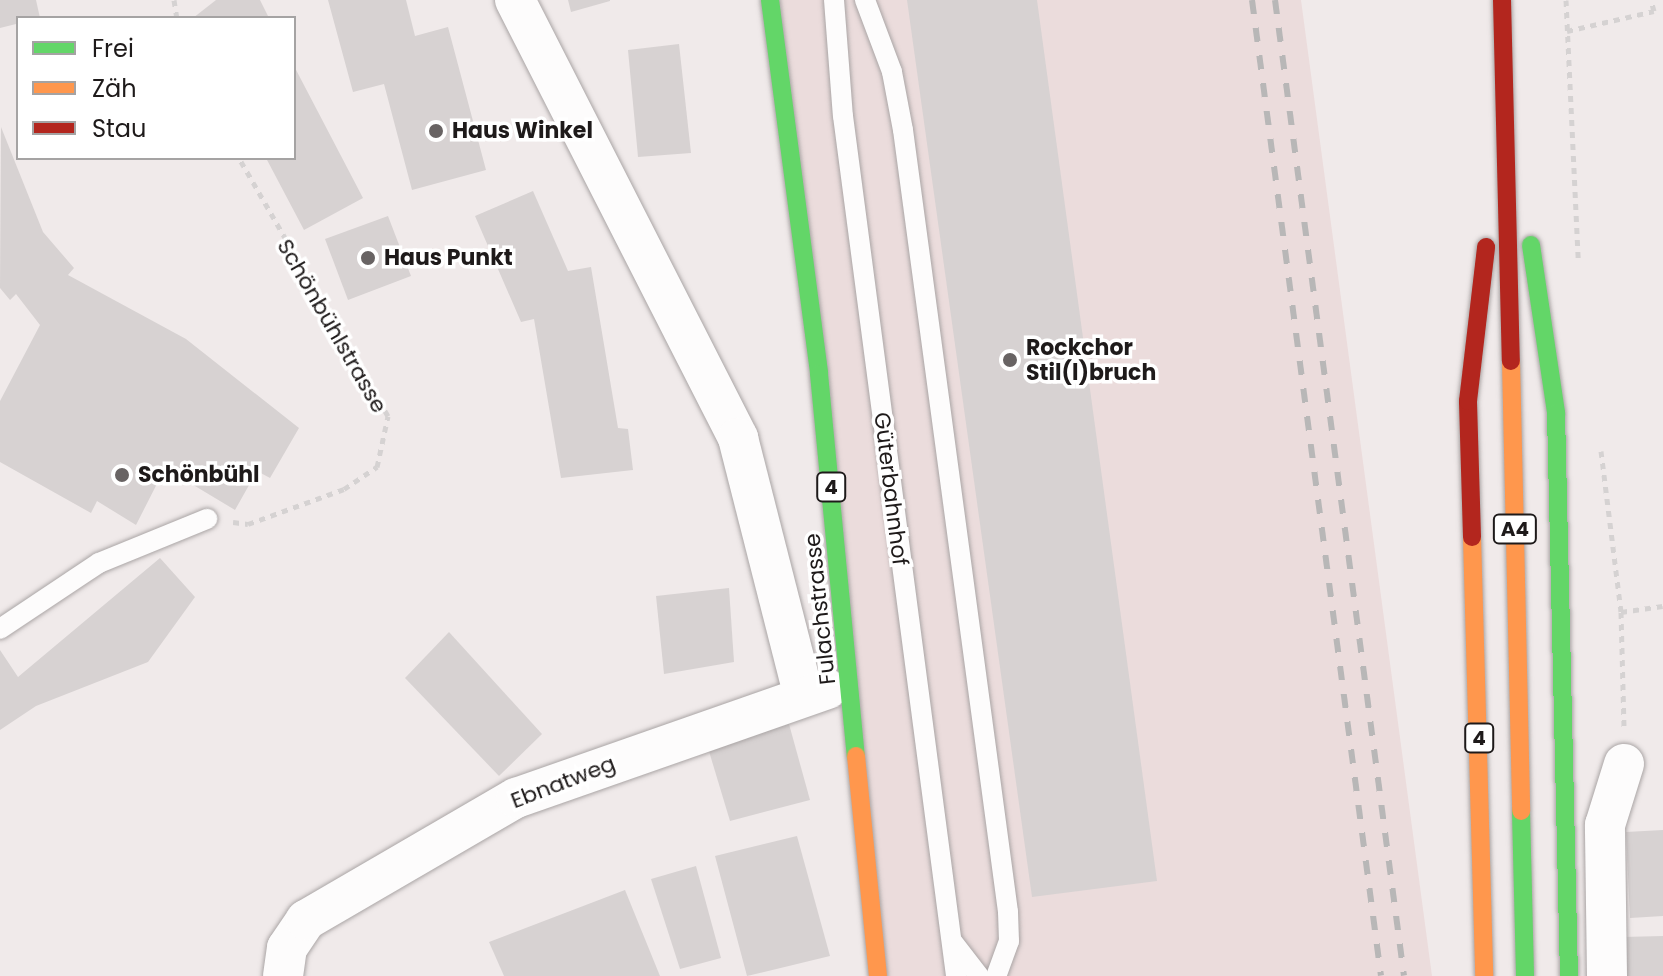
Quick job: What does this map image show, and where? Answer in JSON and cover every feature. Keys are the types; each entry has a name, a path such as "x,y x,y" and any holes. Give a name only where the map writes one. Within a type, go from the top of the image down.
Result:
{"main road":[{"name":"Fulachstrasse","path":"770,0 852,685 878,976"},
{"name":"A4","path":"1502,0 1525,976"},
{"path":"1504,82 1554,388 1569,976"},
{"name":"4","path":"1484,976 1474,499 1468,401 1504,82"}],"street":[{"path":"515,0 738,438 803,693"},
{"name":"Ebnatweg","path":"283,976 287,948 306,920 516,798 803,693 852,685"},
{"path":"1607,976 1605,825 1624,764"}],"lane":[{"name":"Güterbahnhof","path":"834,0 948,934 956,976"},
{"path":"865,0 892,72 903,130 1001,865 1009,941 996,976"},
{"path":"0,629 99,563 207,519"},
{"path":"948,934 979,976"}],"path":[{"path":"1567,31 1654,11 1651,0"},
{"name":"Schönbühlstrasse","path":"207,519 248,524 344,489 377,467 388,416 240,160"},
{"path":"1621,612 1663,606"}],"shaded area":[{"path":"770,0 1301,0 1432,976 878,976"}],"building":[{"path":"0,0 36,0 40,16 16,16 16,24 0,28"},
{"path":"216,0 260,0 268,16 196,16"},
{"name":"Haus Winkel","path":"328,0 406,0 415,36 448,27 486,170 412,190 384,84 353,92"},
{"path":"568,0 610,0 610,1 571,12"},
{"path":"907,0 1037,0 1157,881 1032,897"},
{"path":"679,44 691,153 638,157 628,50"},
{"path":"296,70 363,198 304,230 267,160 296,160"},
{"path":"1,127 43,232 74,268 68,275 186,339 299,428 270,478 257,471 235,510 165,468 136,525 97,501 91,513 0,462 0,401 40,325 16,294 10,300 0,288"},
{"path":"533,191 568,271 591,267 618,428 628,429 633,470 561,478 534,319 521,322 475,216"},
{"name":"Haus Punkt","path":"388,216 411,276 348,300 325,239"},
{"path":"160,558 195,597 148,662 36,706 0,730 0,650 18,677"},
{"path":"729,588 734,662 664,674 656,596"},
{"path":"449,632 542,734 499,776 405,678"},
{"path":"789,724 810,800 730,821 708,748"},
{"path":"1663,830 1663,916 1630,918 1626,832"},
{"path":"797,836 830,956 747,976 715,856"},
{"path":"696,866 721,958 680,969 651,879"},
{"path":"625,890 660,976 504,976 489,942"},
{"path":"1663,936 1663,976 1623,976 1622,937"}],"railway":[{"path":"1252,0 1381,976"},
{"path":"1275,0 1404,976"}],"traffic: fast":[{"path":"770,0 819,374 856,756"},
{"path":"1531,245 1556,413 1569,976"},
{"path":"1521,811 1525,976"}],"traffic: slow":[{"path":"1511,361 1521,811"},
{"path":"1472,537 1484,976"},
{"path":"856,756 878,976"}],"traffic: jam":[{"path":"1502,0 1511,361"},
{"path":"1472,537 1468,401 1486,247"}],"place":[{"name":"Haus Winkel","path":"436,131"},
{"name":"Haus Punkt","path":"368,258"},
{"name":"Rockchor Stil(l)bruch","path":"1010,360"},
{"name":"Schönbühl","path":"122,475"}]}
